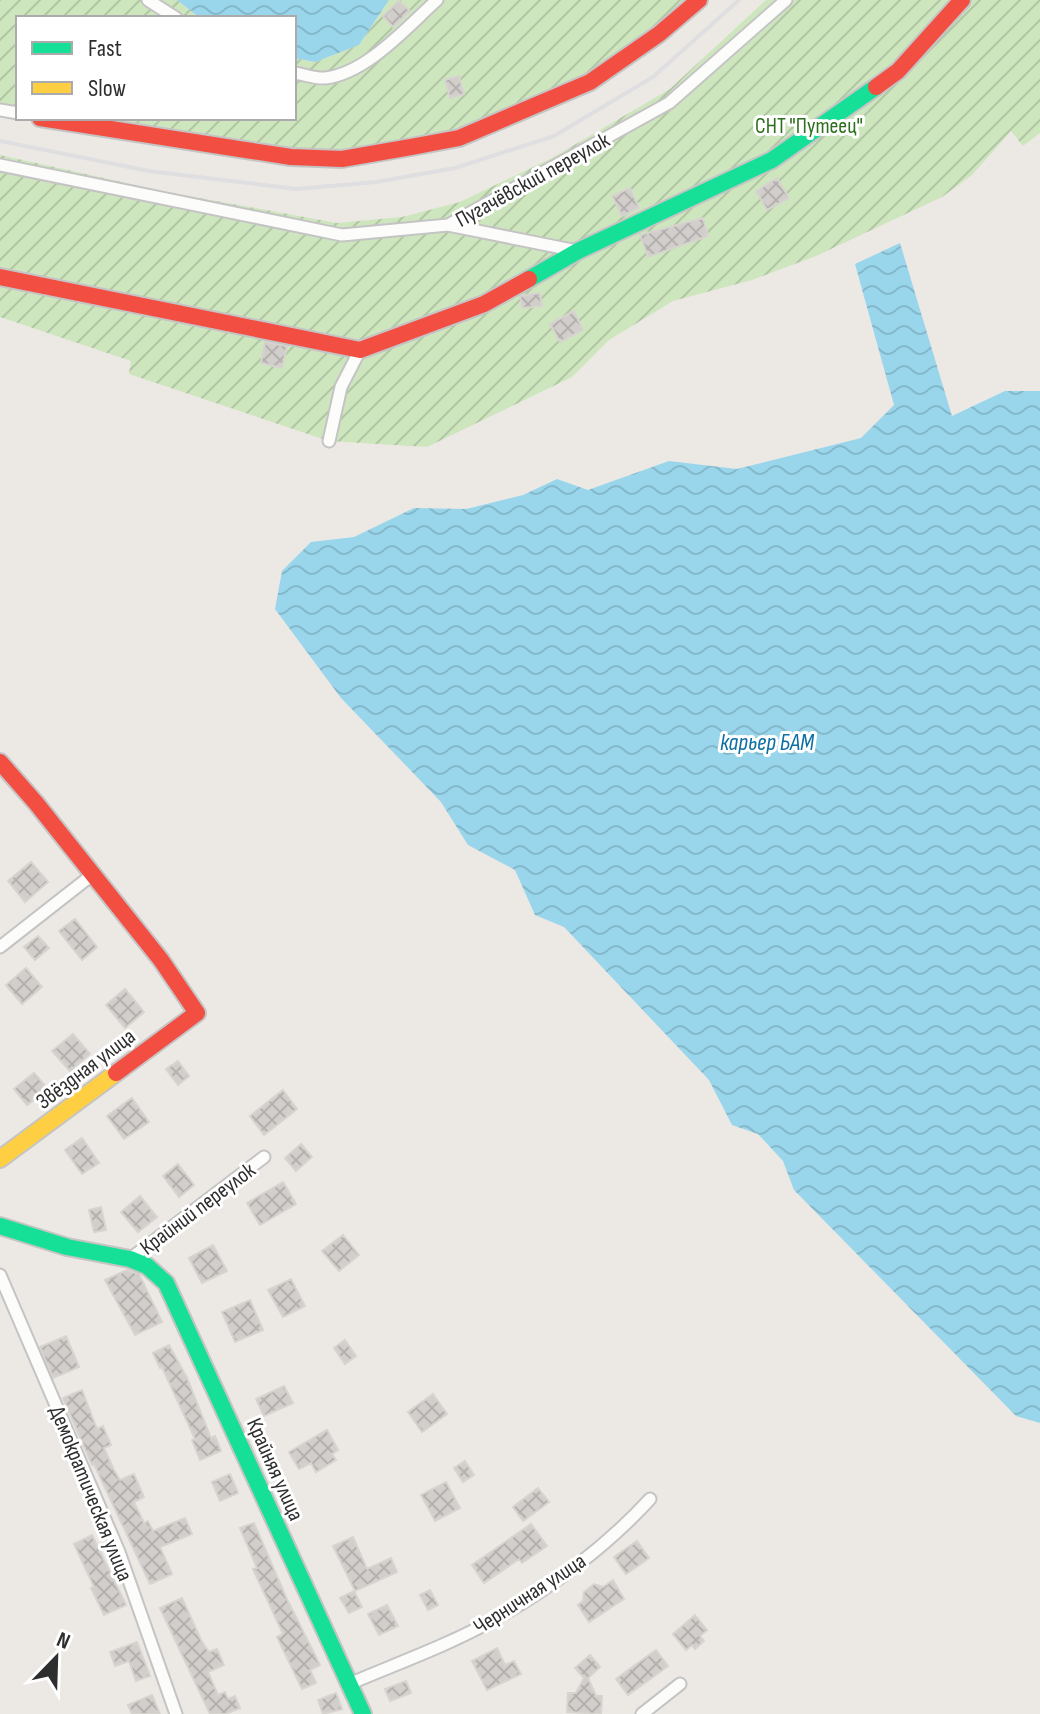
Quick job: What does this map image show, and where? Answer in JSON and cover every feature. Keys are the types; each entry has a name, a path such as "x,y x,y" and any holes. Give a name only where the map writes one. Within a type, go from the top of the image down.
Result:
{"street":[{"path":"148,0 173,16"},
{"path":"296,73 325,78 354,69 382,50 437,0"},
{"path":"53,120 291,157 342,159 411,147 459,138 590,82 659,34 699,0"},
{"name":"Пугачёвский переулок","path":"0,165 342,235 448,225 669,103 786,0"},
{"path":"0,277 360,350 484,304 578,251 772,160 898,71 962,0"},
{"path":"448,225 578,251"},
{"path":"329,441 341,387 360,350"},
{"path":"0,762 56,826 92,875 0,947"},
{"name":"Звёздная улица","path":"0,1159 197,1013 180,983 92,875"},
{"name":"Крайний переулок","path":"130,1259 264,1157"},
{"path":"0,1226 67,1247 130,1259"},
{"name":"Крайняя улица","path":"130,1259 147,1266 166,1283 363,1714"},
{"name":"Демократическая улица","path":"0,1275 119,1552 176,1714"},
{"name":"Черничная улица","path":"349,1684 496,1619 600,1547 650,1499"},
{"path":"642,1714 680,1684"}],"green space":[{"path":"0,0 177,0 197,16 16,16 16,107 0,104"},
{"path":"389,0 689,0 677,13 582,80 449,133 340,152 257,147 96,120 296,120 296,58 315,62 359,45"},
{"name":"СНТ \"Путеец\"","path":"766,0 1040,0 1040,133 1023,146 1011,131 972,175 942,197 816,256 752,280 673,301 609,340 572,377 427,447 329,441 129,374 131,361 0,317 0,155 167,192 337,223 402,217 460,202 552,158 670,89"}],"water":[{"path":"177,0 389,0 359,45 315,62 296,58 296,16 197,16"},
{"name":"карьер БАМ","path":"900,243 952,416 1005,391 1040,391 1040,1423 1016,1416 794,1190 783,1161 758,1134 732,1125 709,1080 564,927 535,915 515,870 468,845 441,802 341,698 275,609 282,571 311,542 354,537 414,508 466,509 523,495 557,479 588,490 669,461 737,469 861,438 894,405 855,264"}],"building":[{"path":"399,1 410,11 393,27 383,16"},
{"path":"459,76 464,94 450,98 445,80"},
{"path":"777,178 789,198 767,210 756,191"},
{"path":"630,188 639,208 622,216 612,196"},
{"path":"703,218 708,236 648,257 640,235"},
{"path":"540,293 542,306 522,308 520,296"},
{"path":"574,311 583,330 560,342 550,324"},
{"path":"265,342 287,346 282,368 261,363"},
{"path":"31,862 48,882 25,902 8,881"},
{"path":"75,919 97,947 82,960 59,931"},
{"path":"38,936 49,948 35,960 24,947"},
{"path":"26,968 42,987 22,1004 6,985"},
{"path":"125,989 144,1012 125,1028 106,1005"},
{"path":"73,1034 90,1054 70,1071 52,1051"},
{"path":"178,1061 189,1076 178,1085 166,1069"},
{"path":"34,1073 48,1089 27,1105 14,1089"},
{"path":"283,1090 297,1109 264,1135 250,1116"},
{"path":"132,1098 149,1122 124,1139 107,1116"},
{"path":"82,1138 99,1163 82,1174 65,1150"},
{"path":"301,1144 312,1157 296,1171 285,1158"},
{"path":"178,1164 194,1185 179,1197 163,1176"},
{"path":"283,1182 296,1204 260,1225 247,1203"},
{"path":"140,1196 157,1217 138,1232 121,1212"},
{"path":"101,1207 106,1230 94,1232 89,1210"},
{"path":"343,1235 359,1255 339,1271 322,1251"},
{"path":"213,1245 227,1271 202,1283 189,1258"},
{"path":"127,1270 139,1274 162,1322 135,1335 105,1280"},
{"path":"291,1279 305,1306 283,1317 268,1290"},
{"path":"250,1300 263,1330 235,1342 222,1312"},
{"path":"66,1336 79,1367 53,1378 40,1347"},
{"path":"345,1340 356,1356 345,1364 334,1348"},
{"path":"169,1345 187,1378 211,1438 215,1436 221,1451 200,1460 192,1440 195,1439 153,1353"},
{"path":"284,1386 293,1403 264,1416 256,1399"},
{"path":"82,1390 97,1429 103,1426 111,1445 104,1448 120,1480 134,1474 144,1497 134,1502 144,1523 148,1521 153,1531 185,1518 192,1534 160,1547 172,1574 150,1584 63,1398"},
{"path":"433,1394 447,1414 422,1432 408,1412"},
{"path":"327,1430 338,1450 332,1454 336,1460 316,1472 311,1463 299,1469 289,1452"},
{"path":"465,1461 474,1475 463,1482 454,1468"},
{"path":"230,1474 238,1493 220,1501 212,1482"},
{"path":"446,1482 460,1508 435,1521 421,1495"},
{"path":"538,1488 549,1502 523,1521 513,1507"},
{"path":"254,1523 320,1665 310,1670 316,1683 302,1689 277,1637 283,1634 253,1569 257,1568 240,1528"},
{"path":"531,1524 547,1546 522,1563 519,1559 484,1583 472,1565"},
{"path":"92,1535 126,1605 104,1615 74,1544"},
{"path":"353,1537 367,1569 391,1558 397,1572 355,1591 333,1546"},
{"path":"637,1541 649,1558 626,1574 614,1557"},
{"path":"613,1580 624,1599 589,1622 578,1605 583,1601 584,1592 594,1584 603,1587"},
{"path":"430,1590 438,1605 428,1610 420,1595"},
{"path":"354,1591 362,1607 349,1613 340,1598"},
{"path":"182,1598 202,1642 209,1652 217,1649 224,1665 208,1672 218,1695 225,1692 228,1699 235,1696 240,1708 226,1714 210,1714 160,1608"},
{"path":"387,1605 398,1626 379,1635 368,1614"},
{"path":"695,1615 707,1630 700,1636 704,1641 695,1649 692,1645 686,1650 673,1634"},
{"path":"137,1642 150,1676 136,1681 129,1661 115,1666 110,1652"},
{"path":"497,1648 505,1665 514,1661 521,1674 487,1690 472,1661"},
{"path":"656,1650 668,1666 628,1695 616,1679"},
{"path":"590,1655 600,1667 588,1678 596,1696 602,1696 601,1714 567,1712 568,1693 576,1693 584,1678 575,1668"},
{"path":"406,1681 411,1693 390,1701 385,1689"},
{"path":"336,1693 342,1709 323,1714 318,1700"},
{"path":"152,1695 160,1714 132,1714 128,1705"}],"railway":[{"path":"0,141 149,171 296,189 376,182 455,168 554,136 653,77 739,0"}],"traffic: fast":[{"path":"529,279 578,251 772,160 876,87"},
{"path":"0,1226 67,1247 130,1259 147,1266 166,1283 363,1714"}],"traffic: slow":[{"path":"0,1159 116,1073"}],"traffic: jam":[{"path":"53,120 291,157 342,159 411,147 459,138 590,82 659,34 699,0"},
{"path":"876,87 898,71 962,0"},
{"path":"0,277 360,350 484,304 529,279"},
{"path":"0,762 161,960 197,1013 116,1073"}]}
